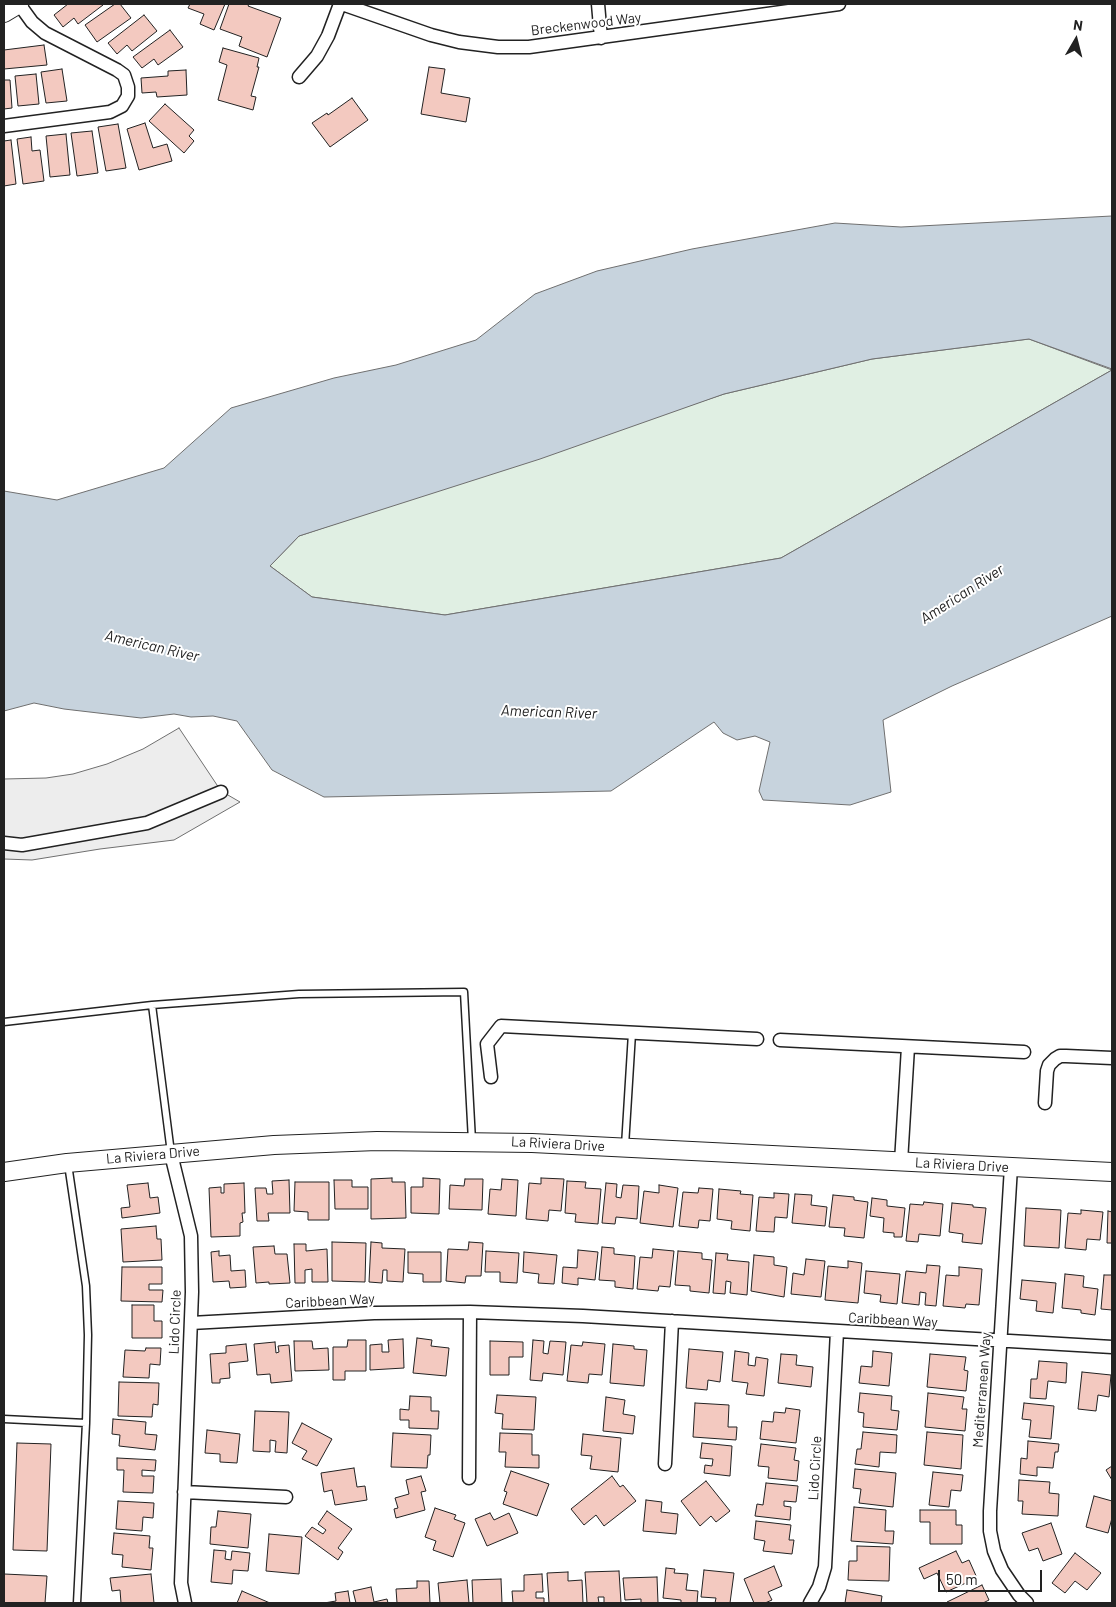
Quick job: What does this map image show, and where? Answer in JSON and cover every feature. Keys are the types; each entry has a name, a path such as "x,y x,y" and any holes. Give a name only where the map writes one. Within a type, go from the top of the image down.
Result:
{"street":[{"path":"4,13 19,4 32,22 45,33 117,70 124,75 128,87 128,96 122,106 110,112 4,126"},
{"name":"Breckenwood Way","path":"299,77 317,56 328,36 341,4 431,35 459,42 498,47 529,47 601,38 839,4"},
{"path":"598,4 601,38"},
{"path":"4,843 22,845 147,823 221,792"},
{"path":"491,1077 488,1044 501,1026 758,1039"},
{"path":"780,1040 1024,1052"},
{"path":"902,1162 908,1047"},
{"path":"1045,1103 1047,1071 1049,1065 1055,1059 1060,1056 1112,1058"},
{"name":"La Riviera Drive","path":"4,1172 67,1163 274,1145 377,1141 472,1141 1112,1172"},
{"name":"Lido Circle","path":"171,1154 191,1236 191,1323 181,1583 185,1603"},
{"name":"Mediterranean Way","path":"1011,1167 990,1532 994,1551 1002,1570 1015,1590 1027,1603"},
{"path":"470,1312 470,1478"},
{"name":"Caribbean Way","path":"191,1323 374,1313 470,1312 583,1316 1112,1348"},
{"path":"665,1464 672,1321"},
{"name":"Lido Circle","path":"810,1603 819,1588 825,1567 837,1331"},
{"path":"184,1492 286,1496"}],"lane":[{"path":"4,1022 152,1005 299,994 464,992 472,1141"},
{"path":"152,1005 171,1154"},
{"path":"624,1148 632,1033"},
{"path":"67,1163 86,1286 88,1335 86,1423 77,1603"},
{"path":"4,1419 86,1423"}],"green space":[{"path":"1029,339 1112,370 781,558 445,615 312,597 270,566 299,536 724,394 872,359"}],"shaded area":[{"path":"179,728 221,791 240,802 174,840 32,860 4,859 4,779 46,778 73,774 107,764 143,749"}],"water":[{"name":"American River","path":"1112,216 1112,369 1029,339 872,359 724,394 540,459 299,536 270,566 312,597 445,615 781,558 1112,370 1112,616 952,686 883,720 891,792 850,805 763,800 759,791 770,742 755,736 737,740 723,733 714,722 611,791 324,797 272,770 237,721 213,716 191,717 174,714 141,718 64,709 34,703 4,711 4,491 57,500 164,468 231,408 334,378 396,365 476,340 535,294 597,271 692,249 835,223 901,227"}],"building":[{"path":"68,4 103,5 78,24 74,18 63,27 54,15"},
{"path":"115,4 120,4 131,18 97,42 85,25"},
{"path":"190,4 225,4 214,30 200,24 204,14 188,8"},
{"path":"229,4 249,4 248,6 281,18 267,57 239,46 242,37 220,29"},
{"path":"144,15 157,31 132,51 127,45 117,54 108,43"},
{"path":"170,30 183,47 158,65 154,59 142,68 133,57"},
{"path":"44,45 47,65 4,69 4,50"},
{"path":"223,48 259,58 257,67 259,67 251,96 256,97 253,110 218,100 227,65 219,62"},
{"path":"429,67 445,69 441,93 470,98 466,122 421,114"},
{"path":"62,69 67,101 46,103 41,72"},
{"path":"186,70 187,95 157,97 156,92 142,93 141,78 168,76 168,71"},
{"path":"36,74 39,104 18,106 15,76"},
{"path":"4,80 10,80 12,108 4,109"},
{"path":"352,98 368,120 330,147 312,123 327,113 328,115"},
{"path":"165,104 194,130 189,136 194,141 184,153 149,121"},
{"path":"145,123 153,148 167,144 172,161 139,170 127,129"},
{"path":"118,124 126,168 106,171 98,127"},
{"path":"92,131 98,173 77,176 71,133"},
{"path":"66,134 70,175 50,177 46,136"},
{"path":"31,137 32,151 40,150 44,181 23,184 17,139"},
{"path":"11,140 16,184 4,186 4,141"},
{"path":"392,1178 392,1182 405,1182 406,1218 371,1219 371,1179"},
{"path":"423,1178 440,1179 439,1214 411,1213 411,1187 423,1187"},
{"path":"541,1178 564,1179 561,1211 549,1210 548,1221 526,1219 529,1183 541,1184"},
{"path":"465,1179 483,1179 482,1210 449,1209 450,1185 464,1186"},
{"path":"502,1179 518,1180 516,1216 488,1214 490,1189 501,1190"},
{"path":"289,1180 290,1213 268,1213 269,1221 257,1221 255,1188 266,1188 267,1194 273,1194 272,1181"},
{"path":"334,1180 352,1180 352,1187 368,1187 368,1209 335,1209"},
{"path":"567,1181 586,1182 585,1188 601,1189 598,1224 575,1222 576,1214 565,1213"},
{"path":"295,1182 329,1182 329,1220 308,1220 308,1212 294,1211"},
{"path":"148,1183 150,1198 158,1197 160,1213 122,1218 121,1208 130,1207 127,1185"},
{"path":"244,1183 245,1213 242,1213 243,1222 240,1223 240,1236 211,1237 209,1188 221,1187 221,1193 224,1193 224,1184"},
{"path":"606,1183 617,1184 616,1197 621,1198 623,1185 639,1186 637,1219 616,1217 615,1224 602,1223"},
{"path":"659,1185 678,1188 673,1227 640,1223 644,1191 659,1193"},
{"path":"699,1188 713,1189 710,1221 699,1220 698,1228 679,1226 683,1192 698,1193"},
{"path":"719,1189 741,1191 740,1194 753,1195 750,1231 731,1229 732,1221 717,1219"},
{"path":"774,1193 789,1194 787,1218 775,1217 774,1232 756,1231 759,1197 774,1198"},
{"path":"795,1194 812,1195 811,1205 827,1207 825,1226 792,1223"},
{"path":"833,1195 854,1197 854,1200 868,1202 864,1238 844,1236 845,1228 829,1227"},
{"path":"872,1198 887,1200 887,1206 905,1208 902,1237 894,1237 894,1233 883,1232 884,1218 870,1216"},
{"path":"924,1202 943,1204 940,1236 919,1234 918,1242 906,1241 910,1204 923,1205"},
{"path":"952,1203 986,1208 982,1244 962,1242 963,1234 949,1232"},
{"path":"1026,1208 1061,1210 1059,1248 1024,1246"},
{"path":"1081,1210 1103,1212 1100,1240 1087,1239 1086,1250 1065,1248 1068,1213 1081,1214"},
{"path":"1108,1211 1112,1212 1112,1243 1107,1243"},
{"path":"156,1226 157,1239 161,1239 162,1260 123,1262 121,1229"},
{"path":"332,1242 366,1243 365,1282 332,1281"},
{"path":"371,1242 382,1243 382,1248 405,1249 403,1282 387,1281 387,1270 383,1270 382,1283 369,1282"},
{"path":"469,1242 483,1243 481,1276 466,1276 465,1283 446,1281 448,1249 468,1250"},
{"path":"294,1244 306,1244 306,1251 327,1249 328,1282 312,1282 312,1269 305,1270 305,1283 295,1283"},
{"path":"274,1246 275,1254 287,1254 290,1283 256,1283 253,1247"},
{"path":"602,1247 614,1248 614,1254 635,1256 633,1289 615,1287 615,1281 599,1280"},
{"path":"653,1249 674,1251 670,1287 659,1286 658,1291 637,1289 640,1257 652,1258"},
{"path":"578,1250 598,1252 595,1280 578,1278 578,1285 562,1283 563,1267 577,1268"},
{"path":"219,1251 219,1256 230,1255 231,1271 245,1270 246,1287 230,1288 229,1281 213,1282 211,1252"},
{"path":"486,1251 519,1253 517,1283 500,1282 500,1272 485,1272"},
{"path":"678,1251 702,1253 702,1259 712,1260 709,1293 690,1291 690,1286 675,1285"},
{"path":"408,1252 441,1252 441,1282 423,1282 423,1274 408,1273"},
{"path":"524,1252 557,1255 554,1284 538,1283 539,1274 523,1272"},
{"path":"716,1253 728,1254 727,1260 749,1262 747,1295 730,1293 731,1282 726,1281 725,1294 713,1293"},
{"path":"754,1255 774,1257 774,1265 787,1267 784,1297 751,1291"},
{"path":"806,1259 825,1261 821,1297 791,1294 793,1273 804,1275"},
{"path":"848,1261 862,1263 858,1303 825,1300 828,1266 848,1268"},
{"path":"927,1265 940,1266 936,1306 925,1305 926,1293 920,1292 919,1305 902,1303 906,1271 926,1273"},
{"path":"122,1267 162,1267 162,1284 149,1284 149,1290 163,1290 162,1302 121,1301"},
{"path":"959,1267 982,1269 979,1305 966,1304 965,1308 943,1306 946,1275 959,1276"},
{"path":"866,1271 900,1274 897,1304 880,1302 881,1295 864,1293"},
{"path":"1065,1274 1084,1276 1083,1287 1098,1289 1095,1315 1081,1313 1081,1310 1062,1308"},
{"path":"1104,1275 1112,1275 1112,1310 1101,1309"},
{"path":"1022,1280 1056,1283 1053,1313 1036,1311 1037,1301 1020,1299"},
{"path":"132,1305 154,1305 154,1321 162,1321 162,1338 132,1338"},
{"path":"417,1338 432,1340 431,1346 449,1348 446,1376 413,1373"},
{"path":"403,1339 404,1368 370,1370 370,1345 382,1344 382,1352 389,1352 388,1340"},
{"path":"348,1340 366,1340 366,1371 345,1371 345,1380 333,1380 333,1347 347,1347"},
{"path":"533,1340 544,1341 543,1353 548,1354 550,1341 566,1342 563,1375 543,1373 542,1381 530,1380"},
{"path":"294,1341 312,1341 313,1349 328,1348 329,1370 295,1371"},
{"path":"490,1341 523,1342 523,1357 509,1357 509,1375 490,1375"},
{"path":"275,1342 276,1353 279,1352 278,1346 289,1345 292,1381 271,1383 270,1374 257,1375 254,1344"},
{"path":"583,1342 605,1344 602,1375 589,1374 588,1383 567,1381 571,1345 582,1346"},
{"path":"246,1344 248,1361 229,1363 230,1378 220,1379 220,1383 212,1383 210,1354 226,1353 226,1346"},
{"path":"613,1344 634,1346 634,1349 647,1350 644,1386 610,1383"},
{"path":"146,1348 161,1348 160,1365 150,1364 149,1378 123,1377 125,1350 145,1351"},
{"path":"689,1349 723,1352 720,1382 708,1380 707,1390 686,1388"},
{"path":"735,1351 749,1353 748,1365 755,1366 756,1357 768,1359 764,1396 746,1394 748,1383 732,1381"},
{"path":"873,1351 892,1353 889,1386 859,1383 861,1366 872,1367"},
{"path":"781,1354 797,1355 796,1365 813,1367 811,1387 778,1383"},
{"path":"930,1354 966,1357 964,1370 968,1371 966,1391 927,1387"},
{"path":"1039,1361 1067,1363 1066,1383 1048,1381 1046,1399 1030,1398 1031,1379 1037,1379"},
{"path":"1082,1372 1111,1375 1109,1397 1098,1395 1096,1411 1078,1409"},
{"path":"119,1382 159,1383 158,1405 153,1404 152,1417 118,1416"},
{"path":"860,1393 892,1396 891,1410 899,1411 897,1430 863,1427 864,1413 858,1412"},
{"path":"928,1393 964,1397 962,1409 967,1409 965,1431 925,1427"},
{"path":"497,1395 536,1397 534,1430 502,1429 503,1414 495,1413"},
{"path":"410,1396 431,1397 431,1411 439,1411 438,1429 409,1428 409,1420 400,1420 400,1409 409,1410"},
{"path":"606,1397 625,1400 623,1414 635,1416 633,1434 603,1431"},
{"path":"695,1403 729,1405 728,1427 737,1427 736,1440 693,1437"},
{"path":"1024,1403 1054,1406 1051,1439 1029,1437 1031,1420 1022,1419"},
{"path":"786,1408 800,1410 796,1443 760,1439 762,1421 773,1422 774,1412 785,1413"},
{"path":"255,1411 289,1412 287,1453 275,1452 276,1441 270,1440 270,1452 253,1451"},
{"path":"113,1419 146,1422 145,1434 157,1435 155,1450 119,1446 120,1435 112,1434"},
{"path":"302,1423 332,1439 317,1466 302,1459 307,1451 292,1443"},
{"path":"207,1430 240,1434 237,1463 220,1462 220,1454 205,1453"},
{"path":"863,1432 897,1435 896,1453 880,1452 879,1467 855,1464 857,1449 861,1449"},
{"path":"927,1432 963,1435 961,1469 924,1465"},
{"path":"393,1433 431,1435 427,1468 391,1467"},
{"path":"500,1433 532,1434 532,1455 539,1455 539,1468 505,1467 506,1452 499,1452"},
{"path":"583,1434 621,1438 618,1472 590,1469 592,1456 581,1455"},
{"path":"1028,1441 1059,1444 1058,1452 1055,1452 1053,1468 1037,1467 1037,1476 1020,1474 1021,1458 1027,1459"},
{"path":"17,1443 51,1444 47,1551 13,1550"},
{"path":"702,1443 732,1446 730,1476 704,1473 705,1465 712,1466 713,1459 700,1458"},
{"path":"761,1444 796,1448 794,1460 799,1461 797,1481 768,1478 769,1467 758,1466"},
{"path":"117,1458 156,1460 155,1471 142,1470 142,1476 154,1476 153,1493 123,1492 124,1470 117,1470"},
{"path":"1112,1466 1112,1480 1106,1470"},
{"path":"354,1468 357,1487 365,1486 367,1500 335,1505 332,1490 324,1492 321,1473"},
{"path":"855,1469 896,1473 893,1507 859,1503 861,1489 853,1488"},
{"path":"511,1471 549,1484 537,1516 503,1504 507,1492 504,1491"},
{"path":"933,1472 963,1475 961,1491 951,1490 949,1507 929,1505"},
{"path":"421,1476 426,1491 421,1492 425,1510 396,1518 394,1509 398,1508 395,1498 409,1494 406,1480"},
{"path":"612,1476 620,1487 623,1485 636,1501 604,1526 596,1515 584,1525 571,1509"},
{"path":"1019,1480 1050,1482 1049,1493 1059,1494 1058,1516 1022,1514 1023,1501 1018,1501"},
{"path":"706,1481 730,1511 716,1522 711,1516 700,1526 681,1501"},
{"path":"766,1483 798,1486 796,1502 784,1501 784,1506 791,1507 790,1520 755,1516 757,1504 763,1505"},
{"path":"1094,1496 1112,1501 1112,1518 1108,1533 1086,1527"},
{"path":"646,1500 662,1502 661,1512 678,1514 676,1534 643,1531"},
{"path":"118,1501 154,1503 153,1518 143,1517 142,1531 116,1529"},
{"path":"854,1507 886,1510 885,1531 894,1531 893,1544 851,1541"},
{"path":"435,1508 456,1515 454,1519 465,1523 453,1557 433,1550 436,1541 425,1537"},
{"path":"920,1510 956,1510 956,1525 962,1525 962,1544 930,1544 930,1522 920,1522"},
{"path":"218,1511 251,1514 248,1548 210,1544 211,1527 216,1527"},
{"path":"327,1511 352,1529 338,1548 343,1552 338,1560 305,1536 312,1527 323,1534 326,1530 318,1524"},
{"path":"490,1513 494,1520 509,1513 518,1533 487,1546 475,1519"},
{"path":"756,1521 791,1525 789,1540 794,1540 792,1554 763,1551 765,1541 754,1539"},
{"path":"1051,1523 1062,1554 1043,1561 1038,1548 1029,1551 1022,1533"},
{"path":"114,1533 150,1536 149,1548 153,1548 151,1570 122,1567 123,1555 112,1554"},
{"path":"269,1534 302,1537 299,1574 266,1571"},
{"path":"857,1546 890,1547 889,1581 848,1580 849,1561 857,1561"},
{"path":"214,1550 226,1551 225,1559 231,1560 232,1551 250,1553 248,1571 233,1570 232,1584 211,1582"},
{"path":"956,1551 962,1563 969,1560 977,1578 946,1592 937,1573 924,1579 919,1568"},
{"path":"1075,1553 1101,1573 1087,1590 1075,1581 1065,1593 1052,1583"},
{"path":"774,1566 782,1586 768,1592 772,1600 765,1603 754,1603 744,1579"},
{"path":"666,1568 675,1569 674,1573 688,1574 686,1590 698,1591 697,1603 681,1603 681,1600 663,1598"},
{"path":"704,1570 734,1573 730,1603 715,1603 716,1598 701,1597"},
{"path":"619,1571 621,1603 604,1603 604,1597 598,1597 599,1603 587,1603 585,1572"},
{"path":"568,1572 568,1581 582,1580 583,1603 549,1603 547,1573"},
{"path":"4,1574 47,1576 45,1603 4,1603"},
{"path":"151,1574 154,1603 121,1603 120,1590 112,1591 110,1578"},
{"path":"542,1574 543,1592 536,1592 536,1598 544,1598 544,1603 513,1603 512,1591 524,1591 524,1575"},
{"path":"657,1577 658,1603 641,1603 641,1599 625,1600 623,1578"},
{"path":"501,1579 502,1603 473,1603 472,1580"},
{"path":"467,1580 469,1603 440,1603 438,1583"},
{"path":"417,1581 429,1581 430,1603 397,1603 396,1589 417,1588"},
{"path":"982,1585 989,1600 983,1603 947,1602"},
{"path":"371,1587 374,1602 387,1599 388,1603 356,1603 353,1591"},
{"path":"847,1590 882,1596 881,1603 845,1603"},
{"path":"242,1591 270,1603 237,1603"},
{"path":"348,1591 350,1603 324,1603 336,1601 335,1593"}]}
